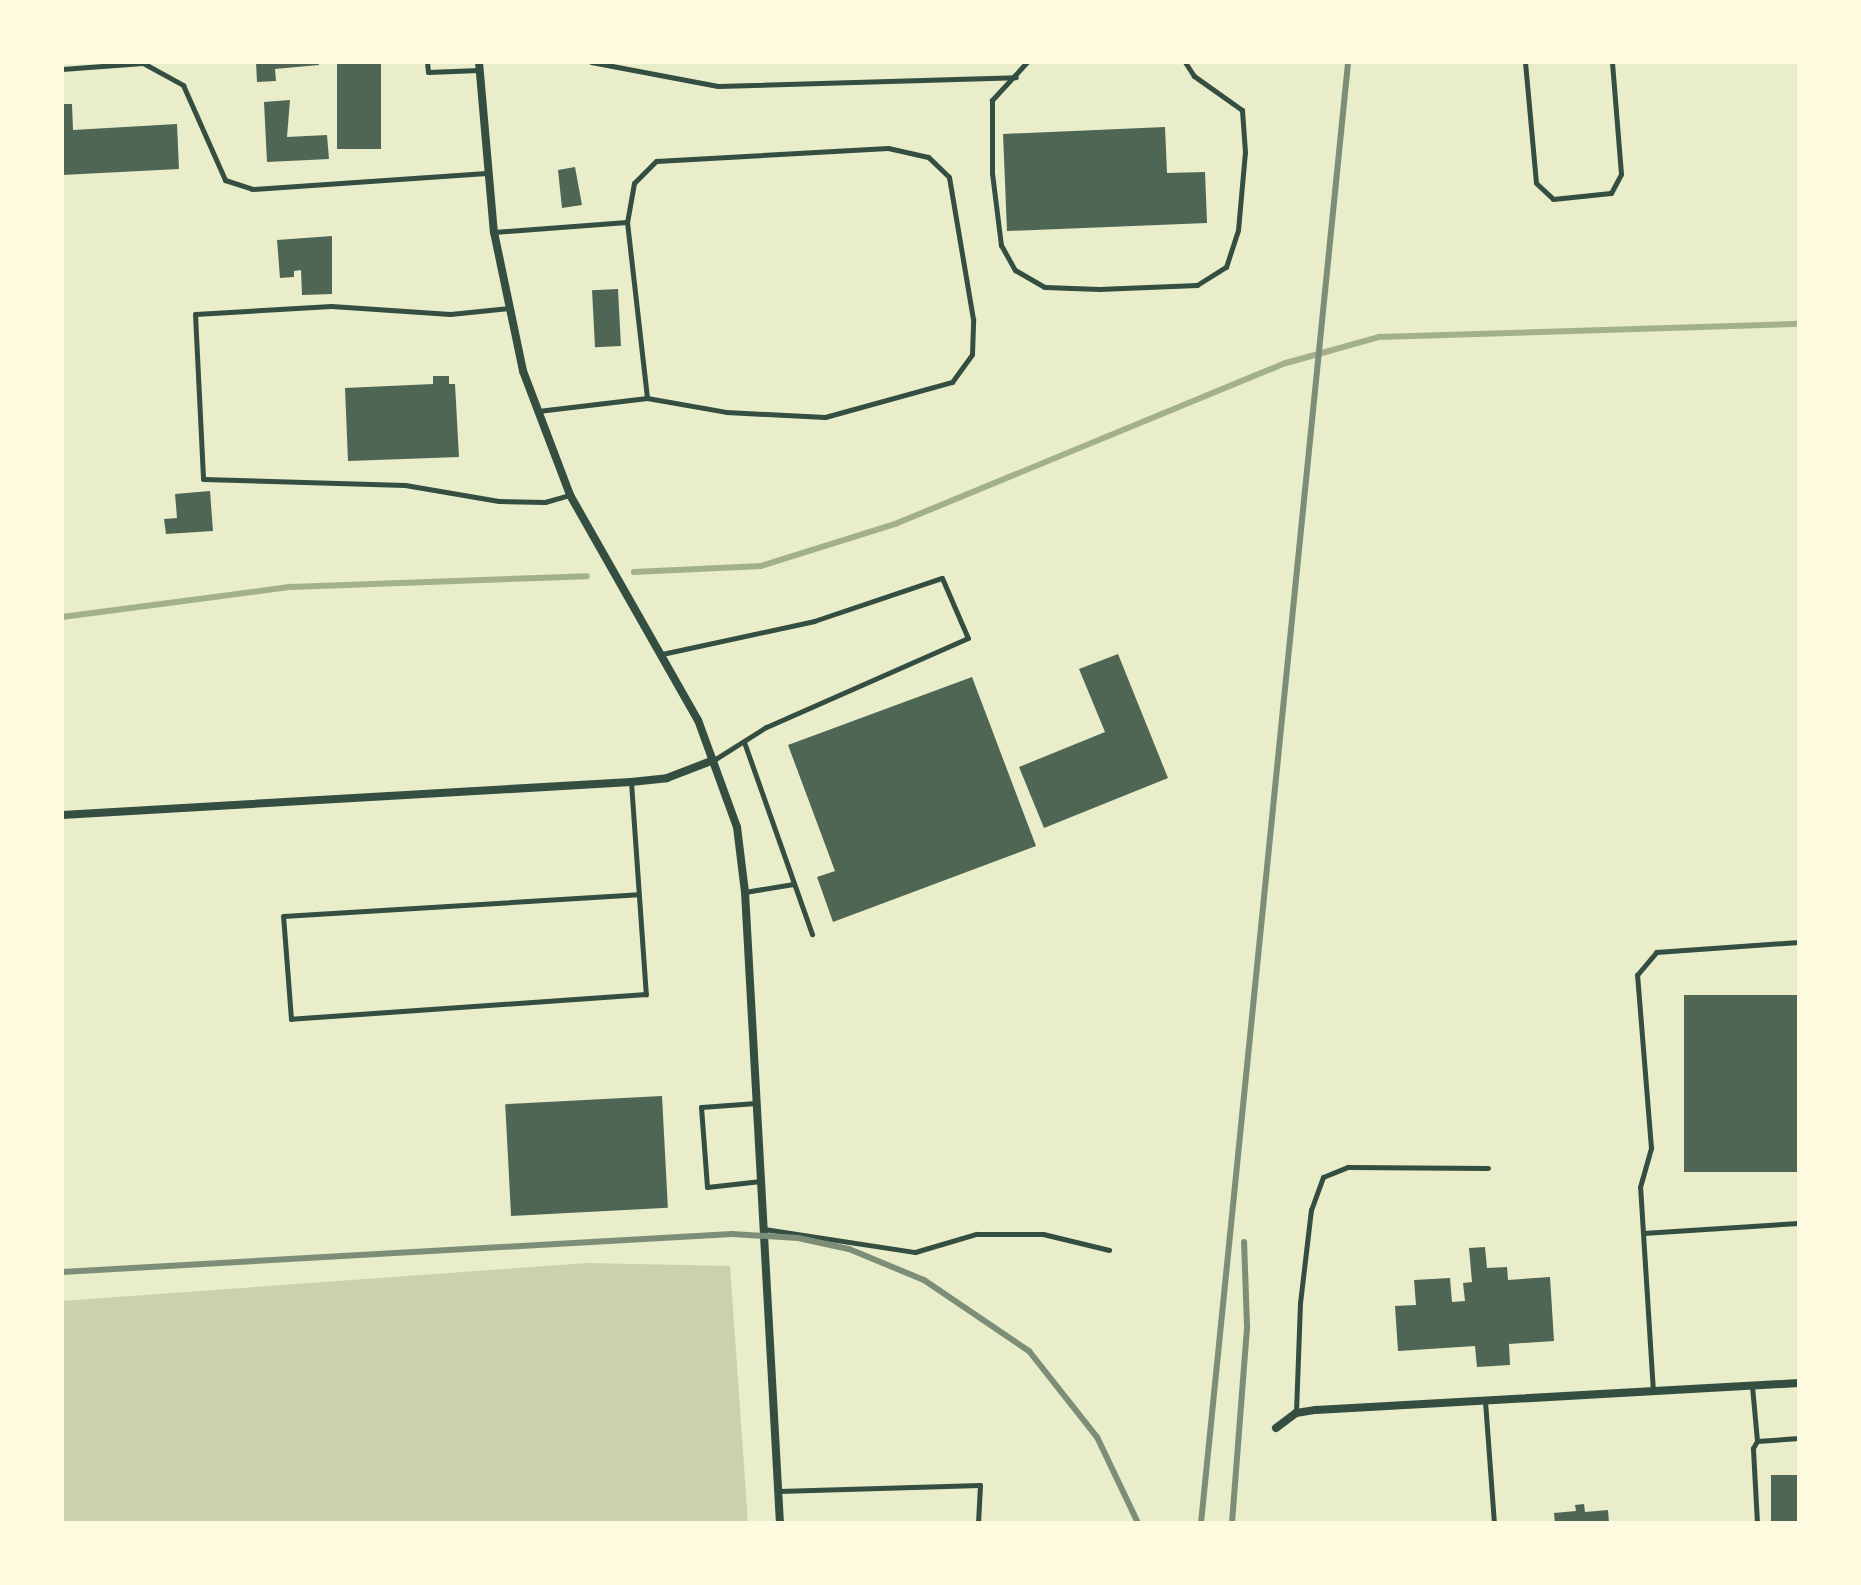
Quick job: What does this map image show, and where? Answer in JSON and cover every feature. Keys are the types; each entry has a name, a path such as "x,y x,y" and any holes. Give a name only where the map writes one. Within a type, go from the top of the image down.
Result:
{"street":[{"path":"480,66 486,173 494,232 509,308 537,411 570,495 662,654 714,760 737,827 745,892 780,1523"},
{"path":"62,815 631,782 667,778 714,760"},
{"path":"1276,1428 1296,1413 1799,1383"}],"lane":[{"path":"427,62 428,72 480,66"},
{"path":"591,62 718,86 1018,77"},
{"path":"1027,62 1018,77 992,100 992,173 1001,245 1015,270 1045,287 1197,285 1226,267 1238,230 1245,152 1242,110 1194,76 1185,62"},
{"path":"1525,62 1536,183 1553,199 1611,193 1621,174 1612,62"},
{"path":"62,69 143,63 183,85 225,180 252,189 486,173"},
{"path":"537,411 647,398 726,412 825,417 952,382 972,354 973,319 949,177 928,157 888,148 845,148 656,161 634,183 627,222 647,398"},
{"path":"494,232 627,222"},
{"path":"509,308 450,314 331,306 195,314 203,479 405,485 499,501 545,502 570,495"},
{"path":"662,654 814,621 942,578 968,638 766,727 714,760"},
{"path":"744,742 812,934"},
{"path":"631,782 646,994 291,1019 283,916 638,894"},
{"path":"745,892 793,884"},
{"path":"1653,1392 1640,1187 1651,1148 1637,975 1656,952 1799,942"},
{"path":"757,1103 701,1107 707,1187 762,1181"},
{"path":"1296,1413 1300,1303 1311,1210 1323,1177 1348,1167 1488,1168"},
{"path":"1643,1233 1799,1223"},
{"path":"763,1229 915,1252 989,1234 1043,1234 1109,1250"},
{"path":"1752,1386 1757,1441 1757,1523"},
{"path":"1485,1400 1494,1523"},
{"path":"1757,1441 1799,1438"},
{"path":"778,1491 980,1485 978,1523"}],"green space":[{"path":"587,1263 730,1266 748,1523 62,1523 62,1301"}],"building":[{"path":"256,62 319,62 319,65 275,69 276,81 257,82"},
{"path":"337,62 381,62 381,149 337,149"},
{"path":"290,100 287,137 327,135 329,159 267,162 264,102"},
{"path":"62,104 72,104 73,130 177,124 179,169 62,175"},
{"path":"1165,127 1167,173 1205,172 1207,223 1007,231 1003,134"},
{"path":"575,167 582,205 562,208 558,170"},
{"path":"332,236 332,294 302,295 301,270 294,271 294,277 280,278 277,240"},
{"path":"618,289 621,346 595,347 592,290"},
{"path":"433,376 449,376 449,384 455,384 459,457 348,461 345,388 433,384"},
{"path":"210,491 213,531 166,534 164,519 177,518 175,494"},
{"path":"1118,654 1168,778 1044,828 1019,767 1105,732 1079,669"},
{"path":"972,677 1036,846 833,922 817,877 835,871 788,745"},
{"path":"1684,995 1799,995 1799,1172 1684,1172"},
{"path":"662,1096 668,1208 511,1216 505,1104"},
{"path":"1485,1247 1487,1268 1507,1267 1508,1280 1550,1277 1554,1341 1509,1344 1510,1365 1477,1367 1475,1346 1398,1351 1395,1306 1416,1305 1414,1280 1450,1278 1452,1302 1465,1301 1463,1283 1472,1282 1469,1248"},
{"path":"1771,1475 1799,1475 1799,1523 1771,1523"},
{"path":"1584,1504 1585,1512 1608,1510 1609,1523 1555,1523 1554,1513 1576,1511 1575,1505"}],"waterway":[{"path":"634,572 761,566 895,524 1286,363 1379,337 1799,324"},
{"path":"62,617 291,587 587,576"}],"railway":[{"path":"1201,1523 1348,62"},
{"path":"62,1272 732,1234 798,1238 849,1249 924,1280 1029,1351 1097,1437 1138,1523"},
{"path":"1232,1523 1247,1326 1244,1242"}]}
